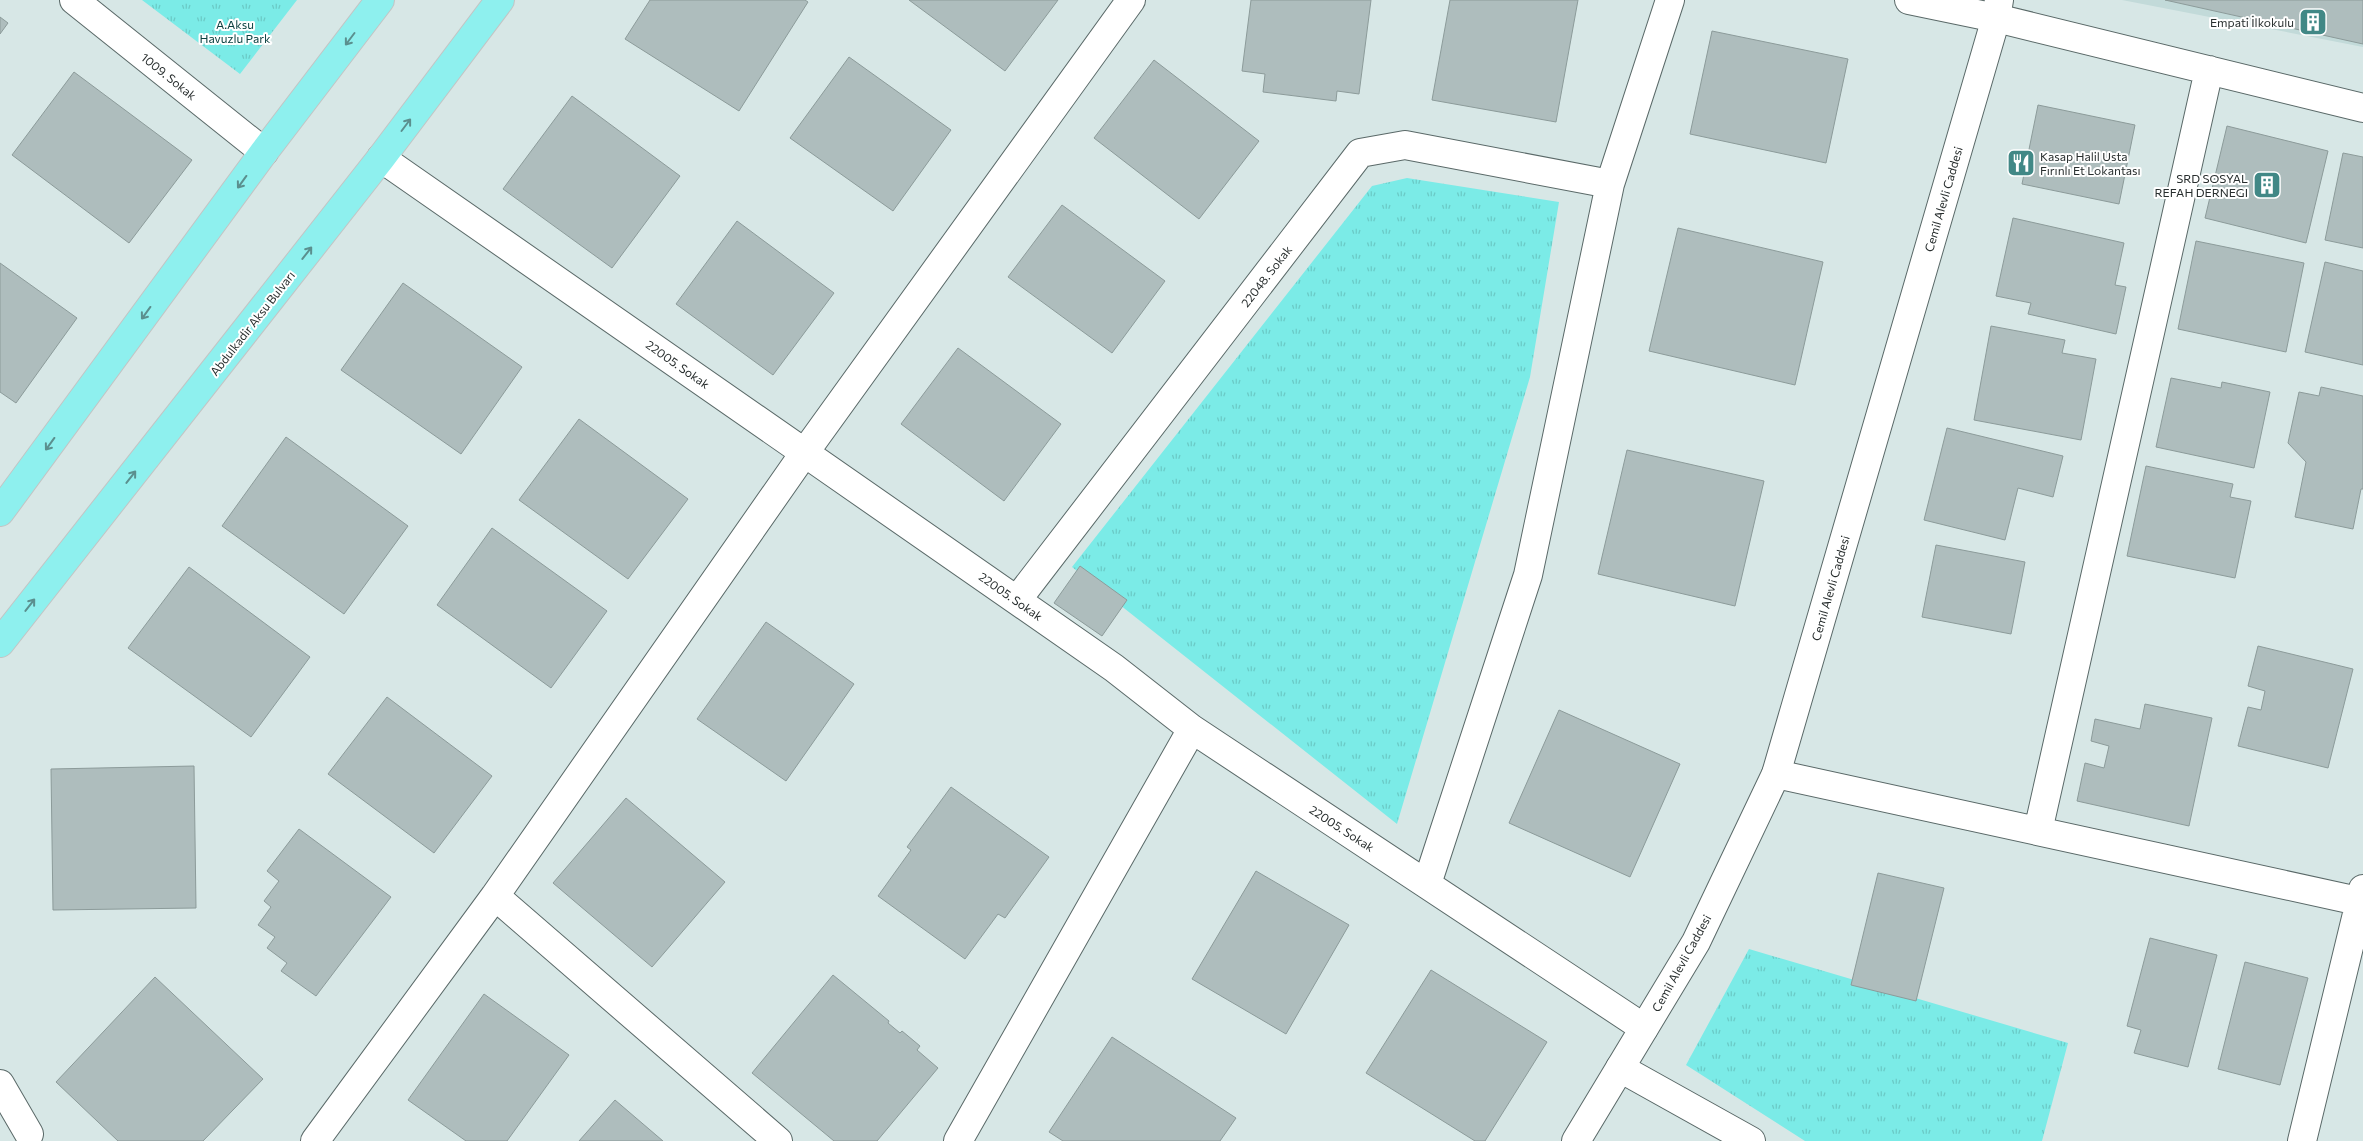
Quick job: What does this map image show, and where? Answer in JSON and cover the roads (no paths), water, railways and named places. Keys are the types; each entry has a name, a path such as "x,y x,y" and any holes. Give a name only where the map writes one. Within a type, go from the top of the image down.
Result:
{"main road":[{"path":"0,512 264,152 380,0"},
{"name":"Abdulkadir Aksu Bulvarı","path":"0,643 381,158 500,0"}],"street":[{"name":"1009. Sokak","path":"74,0 264,152"},
{"path":"315,1141 495,896 805,452 1131,0"},
{"path":"1427,884 1528,575 1610,184 1670,0"},
{"path":"1909,0 1997,9 2209,70 2363,108"},
{"name":"Cemil Alevli Caddesi","path":"1576,1141 1696,942 1776,774 1997,9"},
{"path":"2038,831 2209,70"},
{"name":"22048. Sokak","path":"1016,600 1360,153 1406,145 1610,184"},
{"name":"22005. Sokak","path":"381,158 1114,668 1192,730 1644,1028"},
{"path":"958,1141 1192,730"},
{"path":"1776,774 2038,831 2362,898 2302,1141"},
{"path":"495,896 778,1141"},
{"path":"1620,1068 1751,1141"},
{"path":"0,1084 33,1137"},
{"path":"0,1120 33,1137"}],"place":[{"name":"Empati İlkokulu","path":"2313,22"},
{"name":"Kasap Halil Usta Fırınlı Et Lokantası","path":"2021,163"},
{"name":"SRD SOSYAL REFAH DERNEGI","path":"2267,185"}],"park label":[{"name":"A.Aksu Havuzlu Park","path":"235,31"}]}
